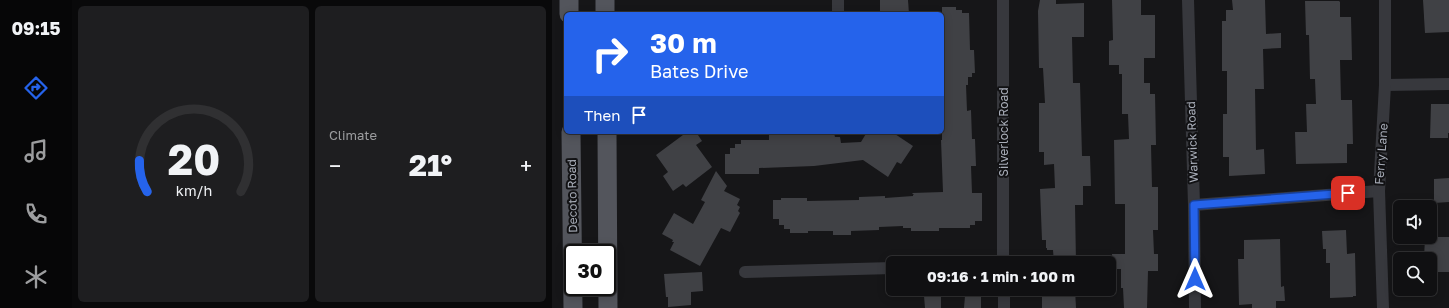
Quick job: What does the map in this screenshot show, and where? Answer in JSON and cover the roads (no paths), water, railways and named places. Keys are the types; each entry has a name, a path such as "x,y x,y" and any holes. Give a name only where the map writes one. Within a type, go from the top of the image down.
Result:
{"main road":[{"path":"569,0 569,12"},
{"path":"605,0 605,12"},
{"name":"Decoto Road","path":"571,134 572,308"},
{"path":"606,134 608,308"}],"street":[{"path":"838,0 838,12"},
{"name":"Silverlock Road","path":"1003,0 1003,256"},
{"name":"Warwick Road","path":"1188,0 1194,205 1195,308"},
{"name":"Ferry Lane","path":"1383,308 1378,191 1385,85 1385,0"},
{"path":"1385,85 1449,84"},
{"path":"1194,205 1378,191"},
{"path":"745,272 886,268"},
{"path":"1004,296 1004,308"}]}
